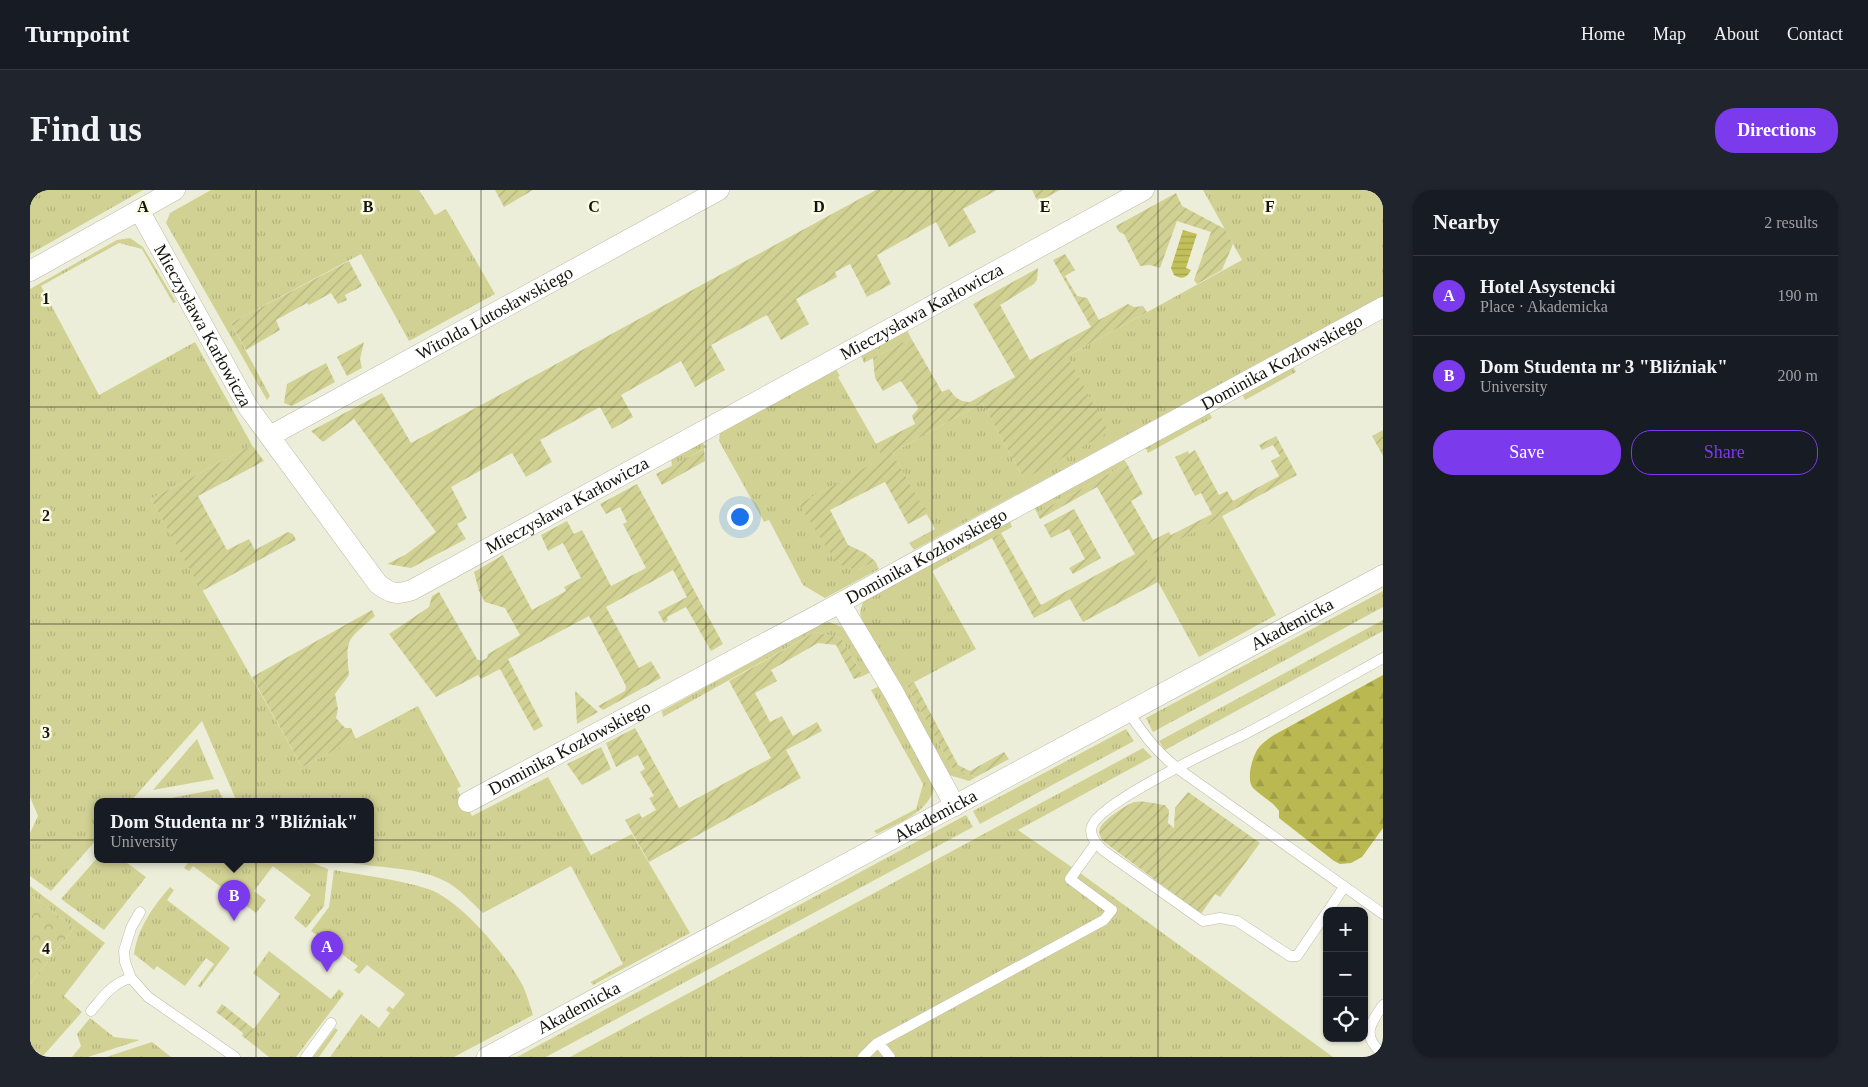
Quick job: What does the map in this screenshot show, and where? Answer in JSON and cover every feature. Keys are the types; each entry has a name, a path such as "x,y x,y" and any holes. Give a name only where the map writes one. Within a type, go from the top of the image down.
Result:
{"street":[{"path":"30,271 175,190"},
{"name":"Witolda Lutosławskiego","path":"270,436 719,190"},
{"name":"Mieczysława Karłowicza","path":"139,210 241,395 378,584 387,591 400,594 412,590 1144,190"},
{"name":"Dominika Kozłowskiego","path":"468,802 840,603 1383,307"},
{"name":"Akademicka","path":"487,1057 1383,575"},
{"path":"840,603 894,693 954,806"}],"lane":[{"path":"1323,918 1297,956 1293,957 1237,921 1220,918 1203,921 1096,843 1091,833 1092,826 1105,811 1177,768 1248,732 1383,658"},
{"path":"1129,713 1147,740 1177,768 1383,914"},
{"path":"862,1057 876,1044 1104,920 1112,910 1070,879 1096,843"},
{"path":"1330,907 1344,887"},
{"path":"140,912 131,928 124,951 127,969 131,978 148,997 235,1057"},
{"path":"91,1011 114,985 121,980 131,978"},
{"path":"1383,1005 1373,1020 1369,1033 1374,1046 1383,1054"},
{"path":"306,1057 331,1023"},
{"path":"876,1044 881,1046 890,1057"}],"green space":[{"path":"30,190 143,190 30,254"},
{"path":"211,190 419,190 435,215 446,209 495,294 409,341 361,254 231,323 270,396 267,400 166,223 170,213"},
{"path":"495,190 533,190 504,207"},
{"path":"876,190 997,190 963,209 976,232 949,247 936,222 877,255 891,284 867,297 850,264 835,272 837,277 796,299 809,324 781,340 767,315 711,345 725,370 695,387 681,361 621,395 633,417 612,429 600,407 540,440 552,462 526,477 512,453 451,487 467,518 457,524 466,539 411,568 387,564 405,555 436,532 354,419 323,442 311,431 382,393 411,443"},
{"path":"1032,190 1060,190 1038,202"},
{"path":"1203,190 1383,190 1383,296 914,550 909,543 935,529 892,453 982,403 1024,479 1067,356 1242,260"},
{"path":"1176,193 1182,206 1225,229 1233,244 1222,270 1197,284 1194,280 1211,232 1177,221 1160,268 1150,265 1140,266 1124,234 1119,232 1116,226"},
{"path":"130,238 143,247 176,302 173,303 142,249 119,243 41,286 99,395 195,342 252,445 151,499 302,767 418,706 461,786 457,789 472,816 548,777 591,855 632,834 690,933 593,985 591,982 623,964 571,866 483,913 455,887 433,876 419,872 351,863 374,863 374,798 235,798 202,721 134,798 94,798 94,843 51,891 30,876 30,833 38,816 30,797 30,289 117,240"},
{"path":"1065,254 1075,270 1065,276 1077,296 1087,298 1099,320 1128,304 1134,307 1143,306 1147,312 1067,356 1109,432 1024,479 982,403 892,453 927,514 908,524 885,482 830,510 848,545 865,553 875,561 858,570 837,564 799,504 883,458 876,444 915,424 912,416 918,409 901,381 883,391 875,378 873,358 911,338 942,392 949,389 958,398 970,402 1015,377 973,304 1038,268 1037,280 1034,284 1000,305 1030,360 1091,327 1053,260"},
{"path":"349,261 362,286 345,295 347,300 338,304 331,293 309,305 307,303 276,320 280,330 246,350 231,323"},
{"path":"907,330 911,338 864,363 861,355"},
{"path":"364,342 360,359 362,368 347,376 337,357"},
{"path":"326,363 335,382 292,406 284,403 287,384"},
{"path":"1292,364 1296,372 1245,400 1241,392"},
{"path":"836,369 840,376 838,377 884,458 799,504 858,570 875,561 879,569 825,598 803,585 769,520 764,522 719,441 720,432"},
{"path":"1208,410 1212,418 1148,453 1144,445"},
{"path":"1383,430 1383,456 1372,436"},
{"path":"1276,436 1297,475 1146,558 1158,582 1083,622 1070,599 1034,618 992,538 1001,533 1041,605 1135,554 1097,487 1040,519 1037,513 1127,464 1143,494 1131,501 1153,540 1169,532 1171,535 1212,514 1201,493 1195,496 1175,457 1188,451 1189,454 1195,450 1219,495 1227,491 1233,501 1279,476 1271,461 1280,456 1273,445 1262,450 1259,445"},
{"path":"701,442 707,447 672,466 671,458"},
{"path":"252,445 264,461 198,496 227,550 249,539 255,550 288,532 293,534 296,540 202,591 151,499"},
{"path":"704,449 705,461 662,485 656,474"},
{"path":"1122,457 1127,464 1037,513 1033,505"},
{"path":"637,484 723,644 711,651 686,607 667,617 668,620 664,623 658,612 687,597 673,570 606,607 639,668 651,661 661,678 603,710 598,706 625,691 626,686 589,616 508,659 543,726 534,731 500,669 481,679 478,675 436,697 389,634 429,607 432,596 439,592 477,659 481,661 487,658 488,654 520,635 505,608 485,602 479,591 474,572 503,555 532,610 566,591 564,587 581,578 563,543 548,551 541,535 567,521 574,534 582,530 611,586 646,568 623,524 627,522 620,507 606,514 600,504"},
{"path":"1074,509 1101,558 1073,574 1069,568 1085,559 1069,529 1051,538 1044,525"},
{"path":"1222,516 1276,615 1199,657 1145,558"},
{"path":"1009,519 1012,527 932,571 976,649 907,686 953,769 976,777 969,781 949,775 862,622 860,613 863,601"},
{"path":"1383,591 1383,607 1153,732 1146,718"},
{"path":"372,610 375,616 350,640 348,646 349,675 335,694 338,709 336,718 345,728 351,728 356,739 302,767 252,677"},
{"path":"1383,620 1383,631 1165,750 1159,741"},
{"path":"829,622 842,627 871,672 863,676 841,638 815,632 663,717 662,711 821,624"},
{"path":"815,632 841,638 863,676 854,679 836,645 818,643 771,670 777,681 755,693 770,722 782,716 793,736 817,722 822,731 786,750 801,778 649,862 625,820 639,813 642,818 656,810 649,798 654,796 640,772 645,769 638,755 616,767 606,743 635,728 679,808 771,758 729,681"},
{"path":"1383,675 1383,828 1362,857 1351,863 1340,864 1279,818 1279,811 1276,807 1253,788 1251,784 1252,764 1259,748 1274,735"},
{"path":"914,682 958,765 970,771 1004,752 1009,759 976,777 953,769 907,686"},
{"path":"880,686 934,785 932,794 927,802 912,816 877,834 874,831 916,809 923,784 871,690"},
{"path":"575,691 598,712 577,724"},
{"path":"1126,729 1134,741 980,824 973,811"},
{"path":"197,739 214,779 153,790"},
{"path":"601,747 611,769 582,785 567,764"},
{"path":"1143,748 1152,757 1018,830 1333,1057 570,1057"},
{"path":"218,789 223,798 171,798"},
{"path":"1188,792 1260,843 1220,897 1215,894 1201,914 1107,844 1099,833 1102,825 1110,817 1134,802 1165,805 1169,810 1168,823 1174,828 1175,808"},
{"path":"966,815 973,827 546,1057 517,1057"},
{"path":"94,862 127,863 146,877 104,930 61,899"},
{"path":"188,863 313,863 328,869 324,906 306,928 294,918 311,895 273,866 254,891 266,900 256,913 193,866 189,871 184,868"},
{"path":"334,870 393,880 428,889 454,904 482,930 516,974 523,986 533,1015 454,1057 330,1057 361,1014 379,1028 390,1013 386,1010 389,1006 393,1009 405,994 367,965 359,974 354,970 358,966 311,931 329,907"},
{"path":"30,886 105,943 64,996 82,1012 43,1056 30,1046 30,984 74,928 30,894"},
{"path":"170,887 174,890 167,900 230,948 200,988 198,986 214,964 206,958 185,986 157,966 154,970 134,954 139,935 147,918"},
{"path":"30,894 74,928 30,984"},
{"path":"269,951 331,999 339,989 344,994 296,1057 269,1057 246,1039 280,994 253,973"},
{"path":"222,1004 254,1029 246,1039 242,1036 243,1033 216,1012"},
{"path":"90,1018 114,1037 140,1040 88,1057 72,1057 81,1046 77,1034"},
{"path":"335,1028 338,1030 319,1057 313,1057"},
{"path":"152,1042 171,1057 106,1057"}],"shaded area":[{"path":"1183,230 1197,234 1186,268 1191,270 1188,275 1182,278 1174,275 1171,268"}],"place":[{"name":"Dom Studenta nr 3 \"Bliźniak\"","path":"234,921"},
{"name":"Hotel Asystencki","path":"327,972"}]}
